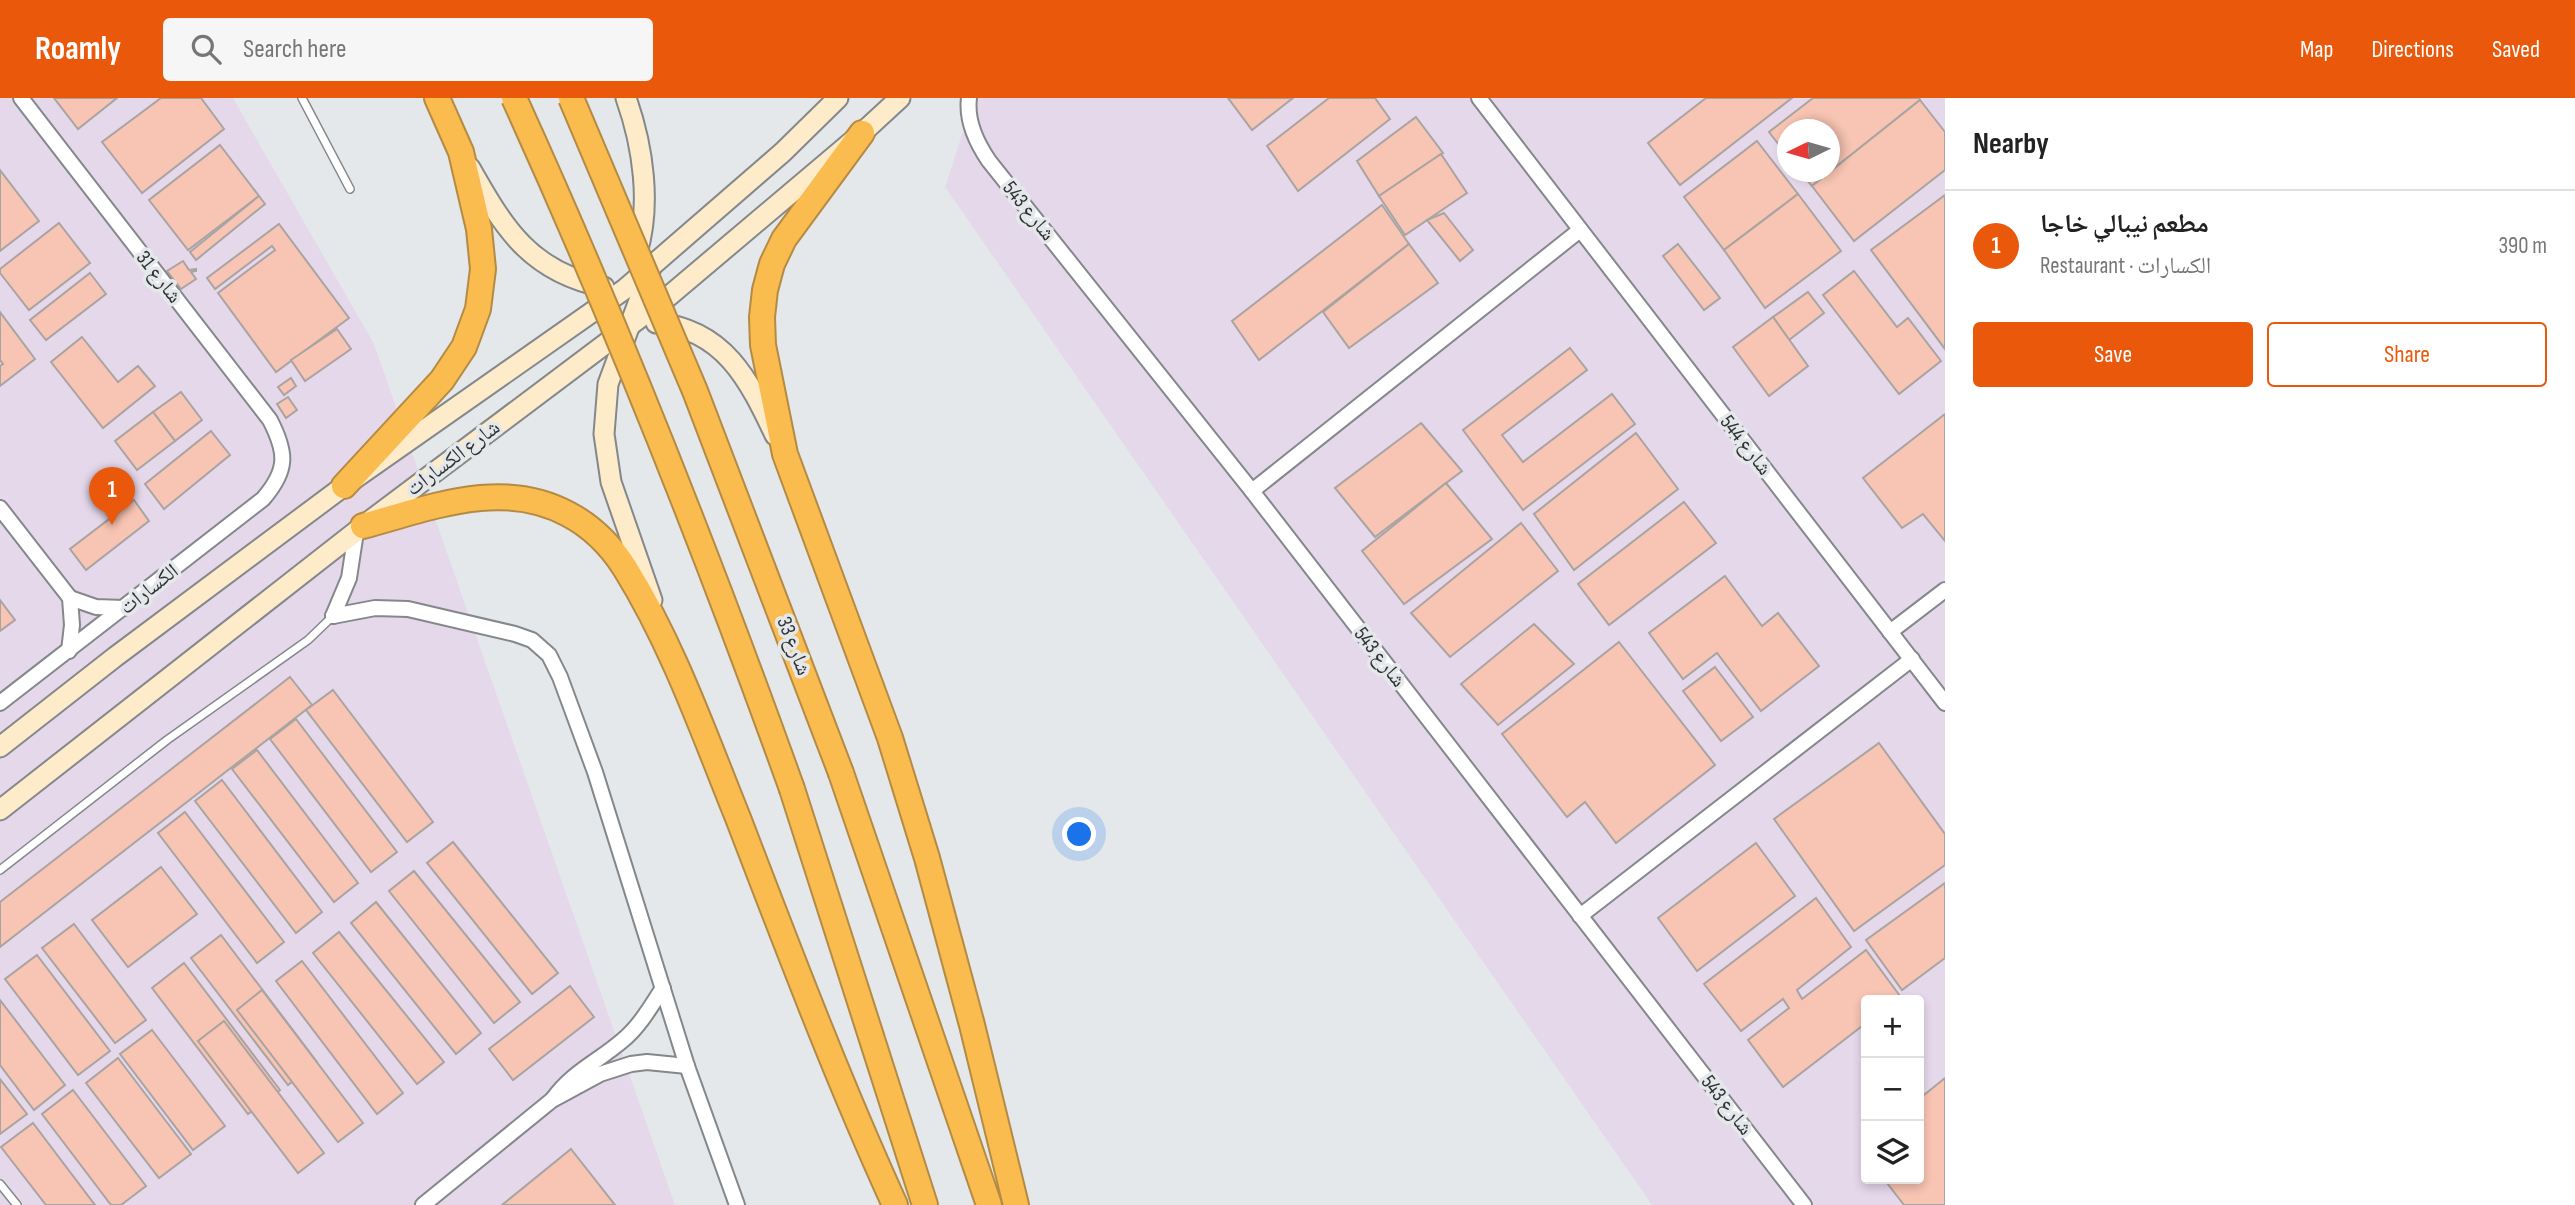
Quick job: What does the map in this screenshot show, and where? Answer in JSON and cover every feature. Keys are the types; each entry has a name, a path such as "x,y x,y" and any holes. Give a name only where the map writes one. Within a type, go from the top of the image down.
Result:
{"highway":[{"path":"344,486 442,380 460,355 472,328 482,289 483,259 479,229 461,152 437,98"},
{"path":"514,98 648,408 703,547 792,789 925,1205"},
{"name":"شارع 33","path":"571,98 705,416 841,773 989,1205"},
{"path":"862,133 784,239 772,264 765,290 763,345 785,454 890,738 905,786 944,919 1016,1205"},
{"path":"359,529 470,498 490,496 530,499 584,524 613,552 625,568 666,644 836,1067 895,1205"}],"street":[{"name":"شارع 31","path":"21,98 270,420 281,442 283,463"},
{"path":"626,98 641,153 644,187 634,291 608,384 604,433 611,482 666,644"},
{"name":"شارع الكسارات","path":"0,747 115,657 344,486 587,314 634,291 651,266 783,152 838,98"},
{"name":"شارع الكسارات","path":"0,810 359,529 606,344 624,319 668,296 900,98"},
{"name":"شارع 544","path":"1479,98 1945,703"},
{"name":"شارع 543","path":"969,101 974,134 989,161 1252,491 1804,1205"},
{"path":"461,152 510,233 537,259 585,283 668,296"},
{"path":"1252,491 1580,230"},
{"path":"587,314 672,324 695,332 714,344 745,376 785,454"},
{"name":"الكسارات","path":"0,704 263,499 277,482 283,463"},
{"path":"0,508 70,598 96,607 124,608"},
{"path":"333,615 349,578 359,529"},
{"path":"1891,632 1945,590"},
{"path":"68,651 72,625 70,598"},
{"path":"333,615 366,608 408,609 515,634 532,640 542,648 560,677 595,772 687,1066 737,1205"},
{"path":"1580,916 1912,659"},
{"path":"552,1100 563,1084 577,1072 623,1040 663,988"},
{"path":"423,1205 552,1100 600,1074 647,1062 687,1066"}],"lane":[{"path":"302,98 350,189"},
{"path":"0,870 167,740 308,640 333,615"},
{"path":"0,1184 3,1194 17,1205"}],"shaded area":[{"path":"0,98 233,98 374,344 675,1205 0,1205"},
{"path":"974,98 1945,98 1945,1205 1652,1205 945,187"}],"building":[{"path":"54,98 117,98 78,129"},
{"path":"161,98 201,98 224,129 142,193 102,142"},
{"path":"1228,98 1293,98 1252,130"},
{"path":"1329,98 1375,98 1390,119 1298,191 1267,146"},
{"path":"1706,98 1792,98 1680,185 1648,143"},
{"path":"1813,98 1920,100 1840,164 1840,119 1786,119"},
{"path":"1920,100 1945,132 1945,170 1854,241 1812,186 1817,182 1840,182 1840,164"},
{"path":"1416,117 1443,153 1379,196 1357,161"},
{"path":"1777,126 1777,142 1769,132"},
{"path":"1757,141 1777,167 1777,182 1789,182 1798,194 1724,250 1684,197"},
{"path":"220,145 259,196 188,250 149,200"},
{"path":"1441,154 1467,193 1405,235 1379,196"},
{"path":"0,170 39,221 0,251"},
{"path":"1798,194 1841,251 1765,308 1724,250"},
{"path":"1945,195 1945,349 1871,250"},
{"path":"259,196 265,204 196,260 190,252"},
{"path":"1382,205 1409,244 1259,360 1232,321"},
{"path":"1444,213 1473,250 1460,261 1427,220"},
{"path":"59,223 90,263 29,310 0,273 0,269"},
{"path":"279,224 349,318 276,372 218,293 275,250 272,246 215,289 207,278"},
{"path":"1409,244 1438,283 1349,348 1323,312"},
{"path":"1678,244 1720,298 1704,310 1663,256"},
{"path":"183,261 189,270 196,269 191,272 196,279 181,289 167,271"},
{"path":"1854,271 1897,327 1908,318 1941,361 1899,394 1823,295"},
{"path":"90,273 106,294 46,340 30,320"},
{"path":"1808,292 1824,313 1789,340 1773,317"},
{"path":"0,312 35,359 0,386 0,366 3,364 0,360"},
{"path":"1773,317 1808,366 1769,396 1733,347"},
{"path":"337,329 351,349 305,381 291,360"},
{"path":"82,337 118,382 138,366 155,386 103,428 51,362"},
{"path":"1570,348 1587,370 1502,435 1523,462 1612,394 1635,424 1523,510 1463,430"},
{"path":"291,378 296,386 284,395 278,387"},
{"path":"181,392 202,420 175,441 153,412"},
{"path":"288,397 297,410 286,418 277,404"},
{"path":"153,412 175,441 137,470 115,441"},
{"path":"1945,414 1945,541 1923,514 1902,528 1863,478"},
{"path":"1421,423 1462,471 1375,537 1335,488"},
{"path":"211,431 230,455 164,509 145,484"},
{"path":"1636,433 1678,489 1574,570 1534,514"},
{"path":"1446,483 1492,539 1404,604 1362,551"},
{"path":"134,500 149,521 86,570 70,549"},
{"path":"1684,502 1716,543 1609,625 1578,584"},
{"path":"1521,523 1558,571 1450,657 1411,613"},
{"path":"1725,576 1762,626 1778,613 1819,666 1761,711 1717,653 1683,679 1649,633"},
{"path":"0,600 15,620 0,631"},
{"path":"1534,624 1574,664 1498,725 1461,684"},
{"path":"1619,642 1715,765 1616,843 1585,802 1567,817 1502,734"},
{"path":"1715,667 1753,717 1721,741 1683,691"},
{"path":"290,677 312,705 0,947 0,902"},
{"path":"333,690 433,822 407,842 306,710"},
{"path":"296,719 397,852 371,872 270,739"},
{"path":"1879,743 1945,834 1945,865 1854,931 1774,819"},
{"path":"257,750 358,883 334,902 232,769"},
{"path":"222,780 322,912 296,933 195,801"},
{"path":"185,812 284,942 257,963 158,833"},
{"path":"453,842 558,973 532,994 427,863"},
{"path":"1756,843 1795,896 1697,971 1658,918"},
{"path":"161,867 197,914 128,967 92,920"},
{"path":"414,871 520,1002 494,1023 389,891"},
{"path":"1945,883 1945,958 1902,990 1866,940"},
{"path":"1816,898 1851,947 1797,990 1802,999 1866,950 1899,995 1861,995 1861,1027 1783,1087 1748,1040 1789,1008 1783,999 1741,1031 1704,984"},
{"path":"376,902 481,1033 456,1054 351,923"},
{"path":"74,924 146,1020 115,1043 42,948"},
{"path":"339,932 444,1062 417,1084 313,953"},
{"path":"221,935 317,1062 288,1085 191,958"},
{"path":"37,955 110,1051 78,1075 5,979"},
{"path":"302,961 403,1093 377,1114 276,981"},
{"path":"184,963 280,1090 248,1114 152,988"},
{"path":"570,986 594,1017 513,1080 489,1049"},
{"path":"262,990 363,1123 338,1142 237,1010"},
{"path":"0,1000 65,1085 34,1110 0,1065"},
{"path":"224,1021 324,1153 298,1173 198,1041"},
{"path":"152,1030 225,1126 193,1150 120,1054"},
{"path":"118,1058 191,1154 159,1178 86,1083"},
{"path":"1945,1078 1945,1205 1904,1205 1888,1184 1924,1184 1924,1095"},
{"path":"0,1079 27,1114 0,1134"},
{"path":"73,1090 146,1186 121,1205 111,1205 42,1114"},
{"path":"33,1123 95,1205 46,1205 1,1147"},
{"path":"571,1149 615,1205 502,1205"}],"place":[{"name":"مطعم نيبالي خاجا","path":"112,525"}]}
